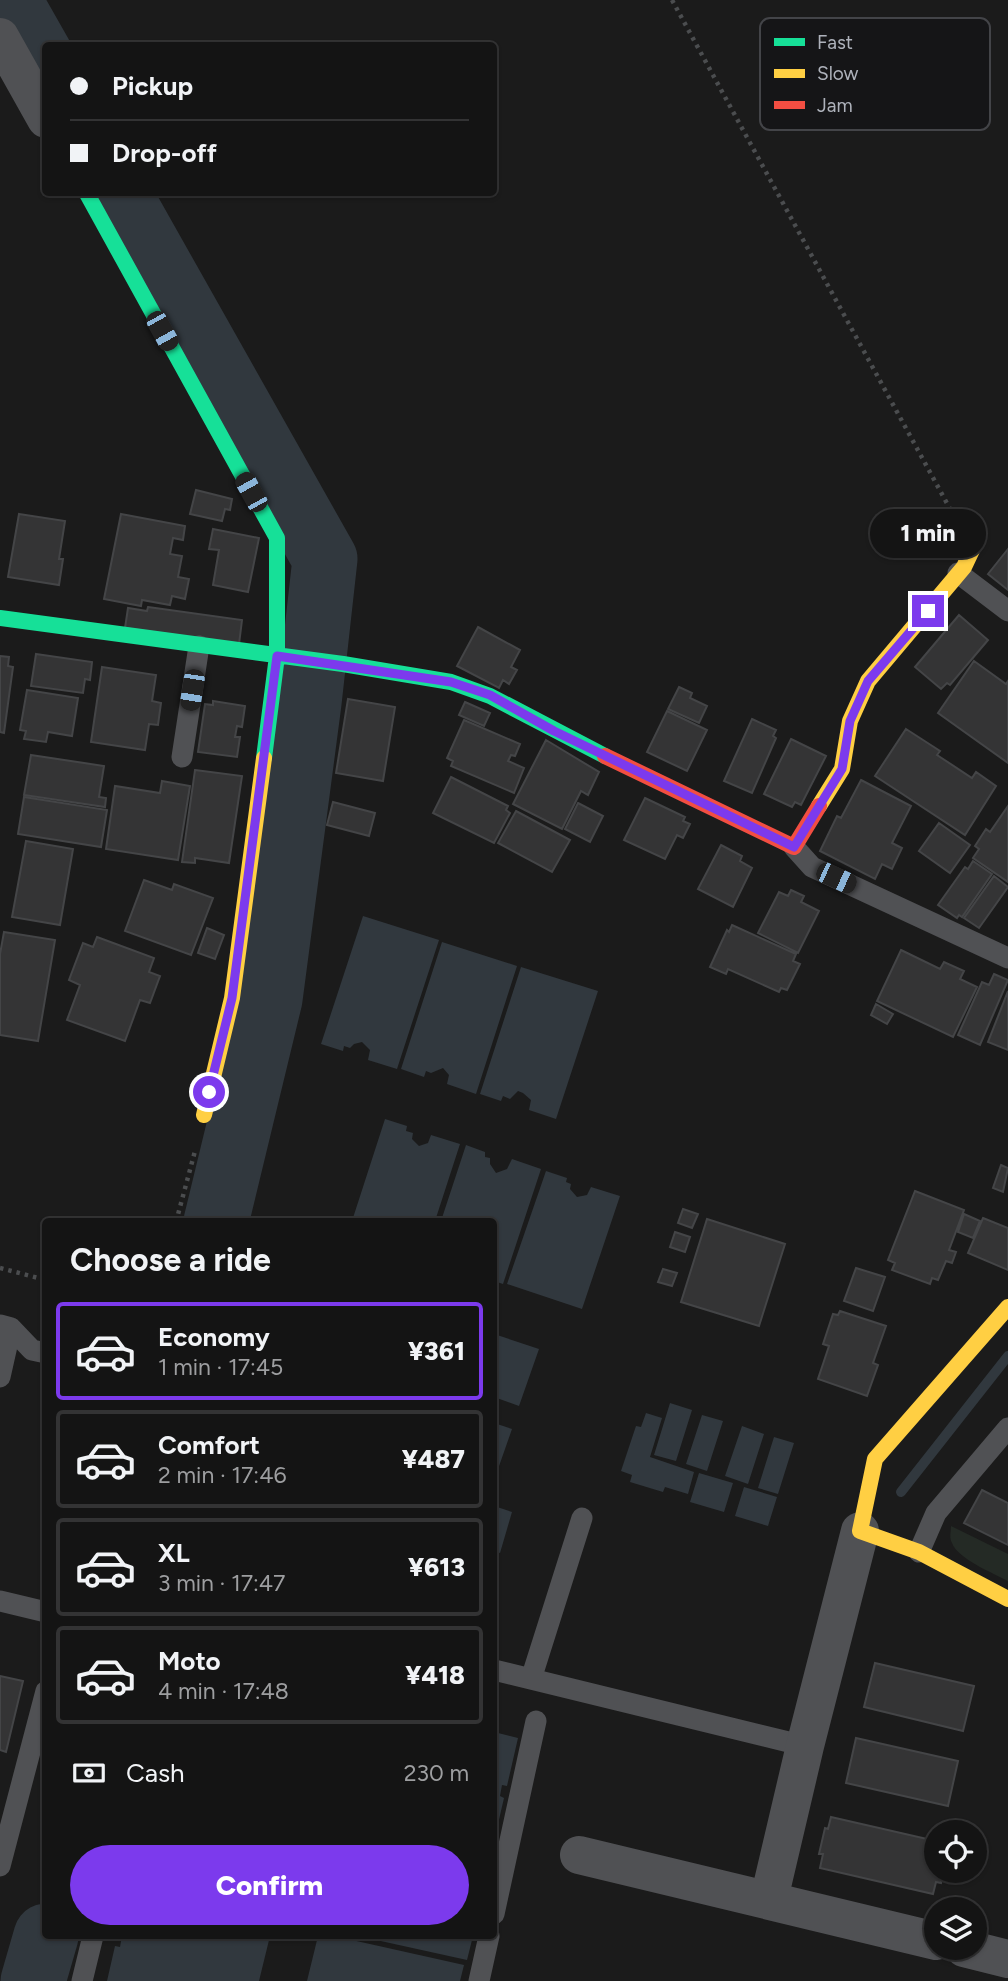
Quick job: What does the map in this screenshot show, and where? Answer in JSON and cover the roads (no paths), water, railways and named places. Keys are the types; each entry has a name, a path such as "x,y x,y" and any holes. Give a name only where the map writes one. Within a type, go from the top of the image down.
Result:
{"street":[{"path":"0,37 42,112"},
{"path":"88,196 277,538 282,657 232,998 204,1115"},
{"path":"0,618 343,664 451,682 490,695 554,731 794,847 842,769 850,721 868,681 964,567 972,550"},
{"path":"769,1899 860,1531 875,1459 1008,1307"},
{"path":"860,1531 919,1552 1008,1599"},
{"path":"579,1855 924,1938"},
{"path":"987,1954 1008,1959"}],"lane":[{"path":"958,573 1008,611"},
{"path":"182,757 200,646"},
{"path":"794,847 812,867 1006,955"},
{"path":"5,1327 32,1350 42,1352"},
{"path":"0,1377 5,1327"},
{"path":"919,1552 936,1513 1008,1428"},
{"path":"531,1679 582,1518"},
{"path":"0,1601 42,1611"},
{"path":"497,1671 805,1746"},
{"path":"0,1866 42,1706"},
{"path":"497,1900 536,1721"},
{"path":"82,1981 92,1939"},
{"path":"479,1981 488,1939"}],"waterway":[{"path":"9,0 42,58"},
{"path":"120,196 325,559 270,999 217,1218"},
{"path":"901,1492 1008,1356"},
{"path":"33,1981 45,1939"}]}
